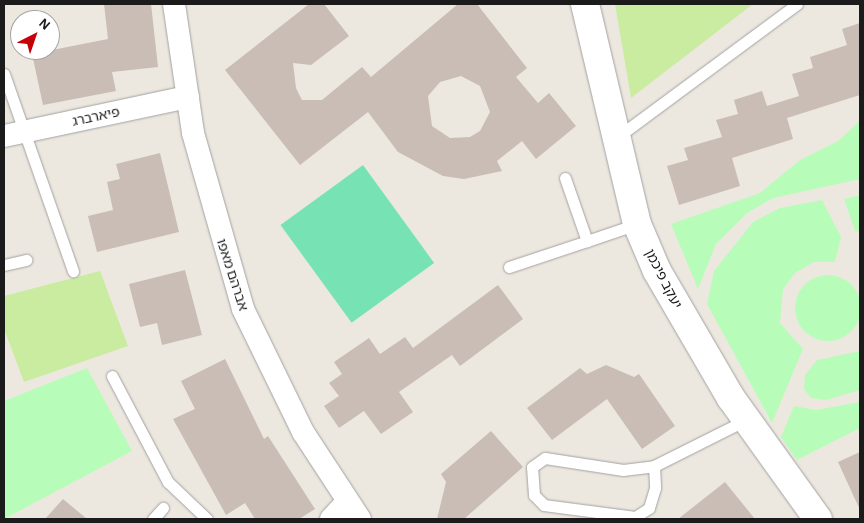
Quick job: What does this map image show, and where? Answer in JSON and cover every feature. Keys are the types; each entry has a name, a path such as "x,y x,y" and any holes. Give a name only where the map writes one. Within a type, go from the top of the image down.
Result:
{"street":[{"name":"אברהם מאפו","path":"174,4 188,97 204,182 243,309 270,372 354,511"},
{"name":"יעקב פיכמן","path":"586,4 637,224 685,322 746,420 818,519"},
{"name":"פיארברג","path":"13,134 188,97"},
{"path":"332,519 354,511"}],"lane":[{"path":"616,138 798,4"},
{"path":"4,74 13,134 73,271"},
{"path":"565,178 587,242"},
{"path":"510,267 637,224"},
{"path":"4,266 26,260"},
{"path":"112,376 168,482 206,519"},
{"path":"654,466 656,488 649,508 635,517 544,505 534,494 532,468 545,458 623,470 654,466 746,420"},
{"path":"153,519 163,508"}],"green space":[{"path":"615,4 753,4 631,98"},
{"path":"860,121 860,179 773,198 747,213 716,244 698,289 671,224 760,193 800,160 838,141"},
{"path":"363,165 434,263 352,323 280,225"},
{"path":"860,195 860,232 855,231 844,199"},
{"path":"822,200 841,237 835,262 814,262 795,273 783,289 780,323 803,349 772,423 707,304 714,271 753,222 780,208"},
{"path":"100,271 128,346 24,382 4,329 4,296"},
{"path":"828,275 841,278 851,285 858,295 861,308 858,321 851,331 841,338 828,341 815,338 805,331 798,321 795,308 798,295 805,285 815,278"},
{"path":"860,351 860,390 826,400 811,398 804,389 805,375 817,360"},
{"path":"87,368 132,451 4,519 4,401"},
{"path":"860,402 860,428 797,460 781,437 794,406 816,410"}],"building":[{"path":"104,4 151,4 158,67 112,72 116,91 43,105 33,60 60,60 60,48 108,39"},
{"path":"309,4 324,4 349,36 311,65 293,63 296,88 302,100 322,100 362,67 371,77 458,4 477,4 527,68 516,77 538,103 549,93 576,126 536,159 522,141 497,161 502,171 464,179 443,176 398,152 368,112 300,165 225,70","holes":["461,76 480,86 490,112 480,131 470,137 450,138 432,126 428,96 440,82"]},
{"path":"860,23 860,95 787,118 793,139 732,158 740,186 679,205 667,166 688,160 684,148 722,137 716,120 738,114 734,100 762,91 767,106 799,96 792,74 813,68 810,57 847,45 842,29"},
{"path":"160,153 179,232 97,252 88,216 113,210 107,182 120,179 116,164"},
{"path":"185,270 202,335 162,345 157,323 140,327 129,284"},
{"path":"498,285 523,319 460,366 452,355 399,392 413,412 381,434 364,411 339,428 324,406 339,396 329,383 342,374 334,362 369,338 380,354 405,337 413,348"},
{"path":"225,359 264,439 268,436 315,509 299,519 255,519 245,503 226,515 173,419 195,409 181,381"},
{"path":"606,365 634,377 639,374 675,426 642,449 607,399 552,440 527,408 580,368 587,374"},
{"path":"491,431 523,467 464,519 437,519 446,482 441,474"},
{"path":"860,452 860,510 838,462"},
{"path":"725,482 755,519 678,519"},
{"path":"63,499 87,519 45,519"}]}
